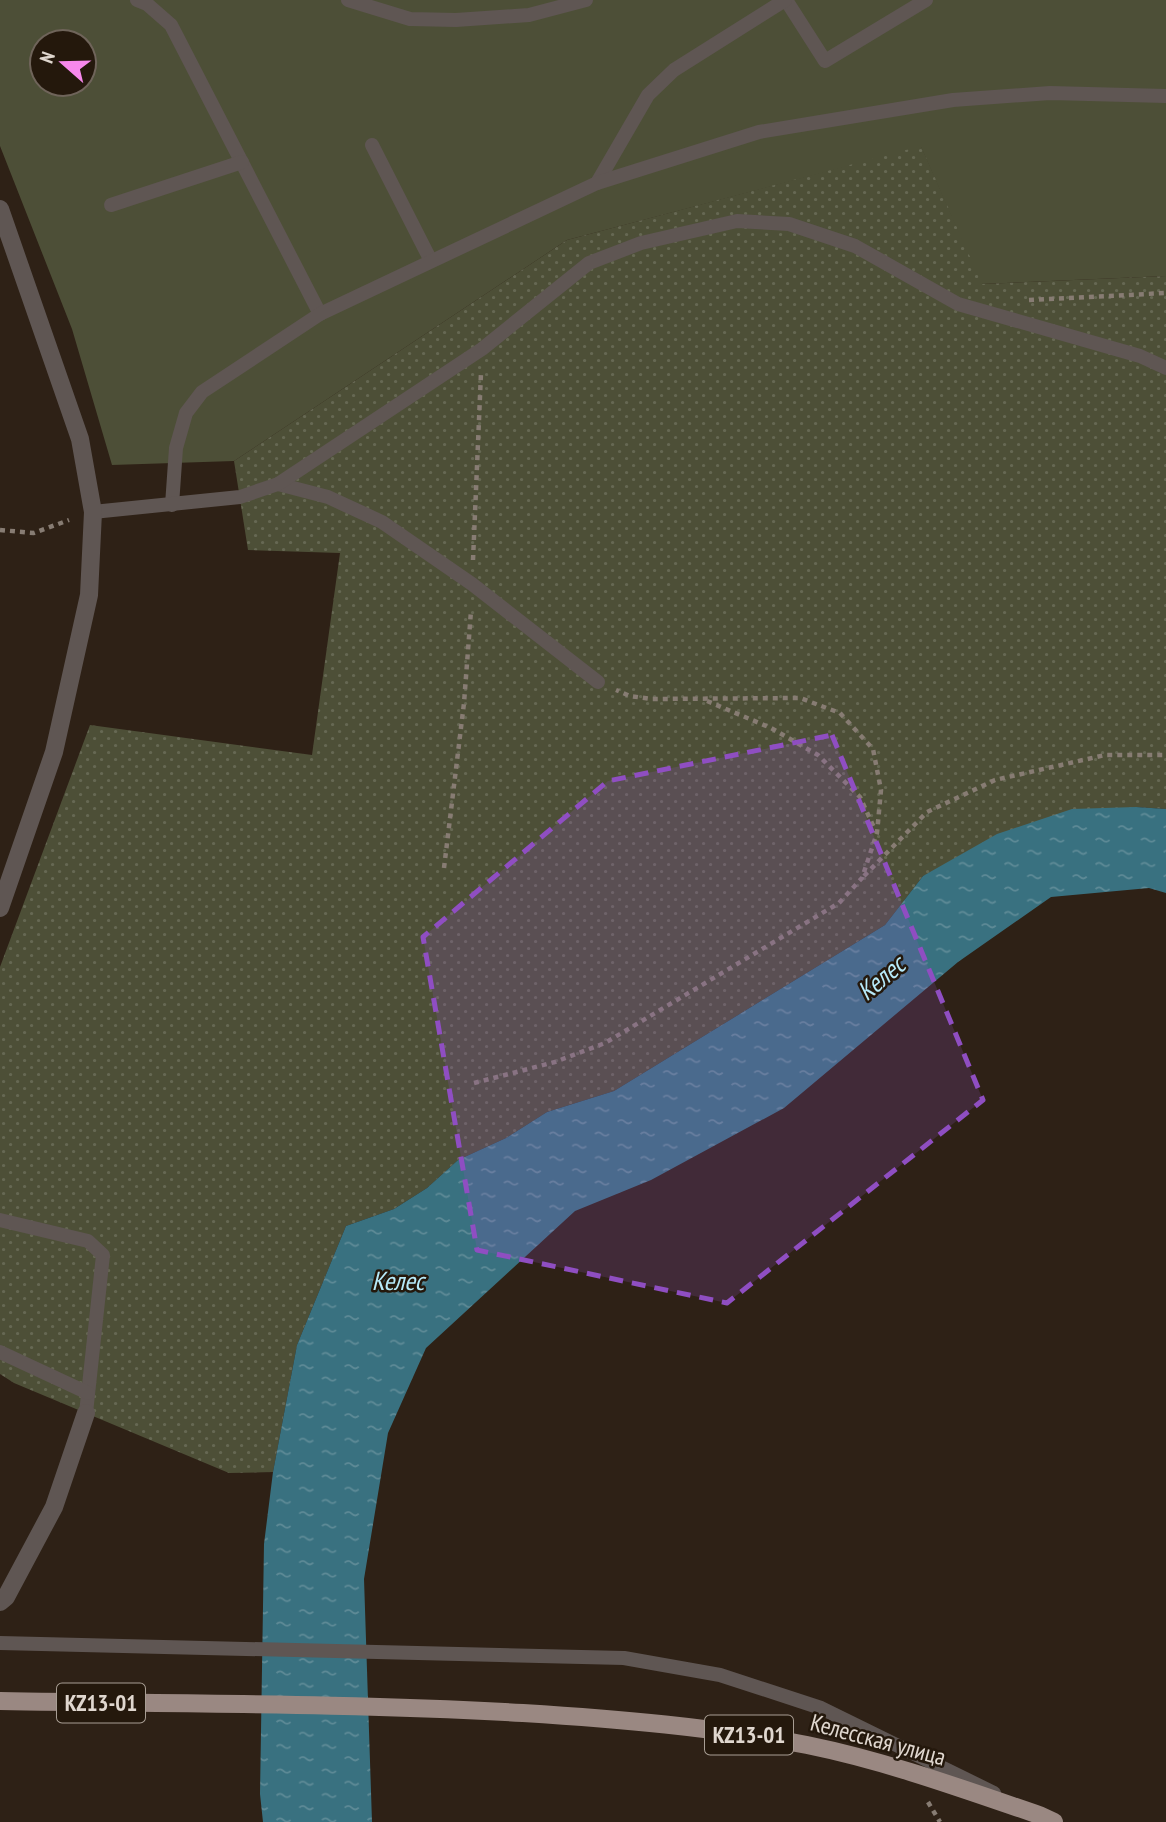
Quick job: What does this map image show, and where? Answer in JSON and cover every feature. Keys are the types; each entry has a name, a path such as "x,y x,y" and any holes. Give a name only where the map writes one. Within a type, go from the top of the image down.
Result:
{"main road":[{"name":"Келесская улица","path":"0,1701 433,1708 639,1720 782,1741 909,1771 1047,1818"}],"street":[{"path":"0,209 80,439 93,512 89,595 54,752 0,908"},
{"path":"0,1602 6,1597 54,1507 86,1413"}],"lane":[{"path":"137,0 147,4 171,25 320,314"},
{"path":"348,0 410,19 456,20 529,15 586,0"},
{"path":"597,183 648,95 674,70 785,0 825,61 926,0"},
{"path":"172,505 176,448 186,413 202,392 320,314 597,183 759,132 953,100 1050,93 1166,96"},
{"path":"372,145 431,261"},
{"path":"111,205 242,162"},
{"path":"93,512 240,497 278,484 482,349 589,263 641,243 737,220 789,224 855,246 958,304 1140,356 1166,368"},
{"path":"278,484 328,497 382,522 472,584 598,681"},
{"path":"0,1220 88,1241 103,1255 86,1413"},
{"path":"0,1352 88,1394"},
{"path":"0,1643 624,1658 720,1675 821,1708 1047,1818"}],"path":[{"path":"1028,300 1166,293"},
{"path":"0,530 34,533 93,512"},
{"path":"598,681 630,696 651,699 800,698 840,713 873,749 881,790 877,833 862,878"},
{"path":"702,699 771,728 818,755 860,797 877,833"},
{"path":"474,1083 555,1062 605,1043 839,903 927,812 995,780 1105,755 1166,755"}],"highlighted area":[{"path":"832,735 983,1100 727,1303 477,1250 423,937 608,781"}],"green space":[{"path":"0,0 1166,0 1166,276 981,284 921,147 567,240 234,461 112,465 72,329 0,146"},
{"path":"921,146 982,284 1166,276 1166,809 1136,807 923,876 885,925 614,1091 547,1112 506,1138 458,1160 427,1188 394,1209 346,1226 297,1345 273,1472 229,1473 14,1383 0,1374 0,967 90,725 312,755 340,553 248,550 234,461 567,240"}],"water":[{"name":"Келес","path":"1072,809 1166,809 1166,893 1149,888 1051,897 958,962 784,1108 651,1180 575,1211 426,1348 388,1433 364,1579 372,1822 263,1822 260,1794 264,1544 273,1472 297,1345 346,1226 394,1209 427,1188 458,1160 506,1138 547,1112 614,1091 885,925 923,876 997,834"}]}
